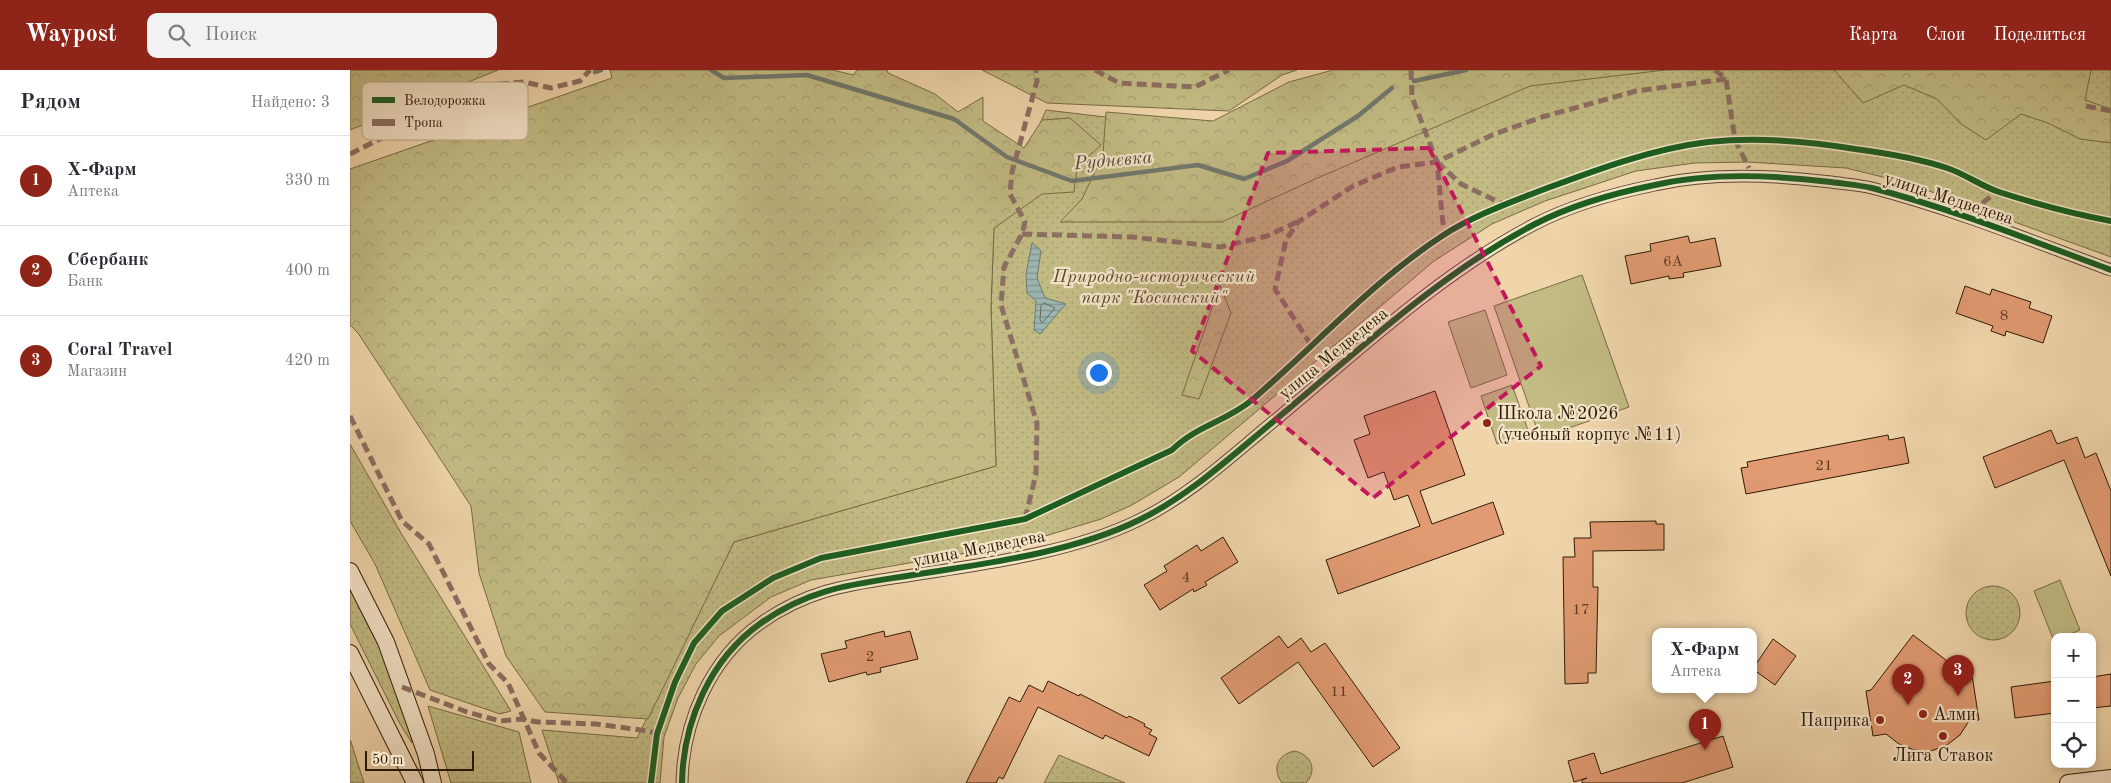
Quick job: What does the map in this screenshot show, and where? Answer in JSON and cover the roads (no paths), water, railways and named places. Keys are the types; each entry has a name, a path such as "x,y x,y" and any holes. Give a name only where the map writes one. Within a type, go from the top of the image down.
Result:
{"main road":[{"path":"350,571 386,642 426,754 433,783"},
{"path":"350,653 415,783"},
{"path":"2068,783 2111,778"}],"street":[{"name":"улица Медведева","path":"682,783 682,767 690,727 703,690 723,659 752,629 783,608 829,588 1019,558 1072,545 1137,521 1202,480 1449,276 1537,223 1598,200 1658,184 1700,179 1782,177 1869,187 1981,223 2111,270"}],"water":[{"path":"1032,243 1041,251 1037,278 1045,298 1066,304 1040,334 1034,330 1036,301 1027,293 1026,274"}],"waterway":[{"name":"Рудневка","path":"595,72 601,70"},
{"name":"Рудневка","path":"711,70 724,78 807,75 954,119 1007,157 1072,181 1198,165 1244,179 1287,161 1358,116 1392,88"},
{"name":"Рудневка","path":"1414,81 1466,70"}],"place":[{"name":"Школа №2026 (учебный корпус №11)","path":"1487,423"},
{"name":"Coral Travel","path":"1958,696"},
{"name":"Сбербанк","path":"1908,705"},
{"name":"Алми","path":"1923,714"},
{"name":"Паприка","path":"1880,720"},
{"name":"Лига Ставок","path":"1943,736"},
{"name":"X-Фарм","path":"1705,750"}],"park label":[{"name":"Природно-исторический парк \"Косинский\"","path":"1154,286"}]}
